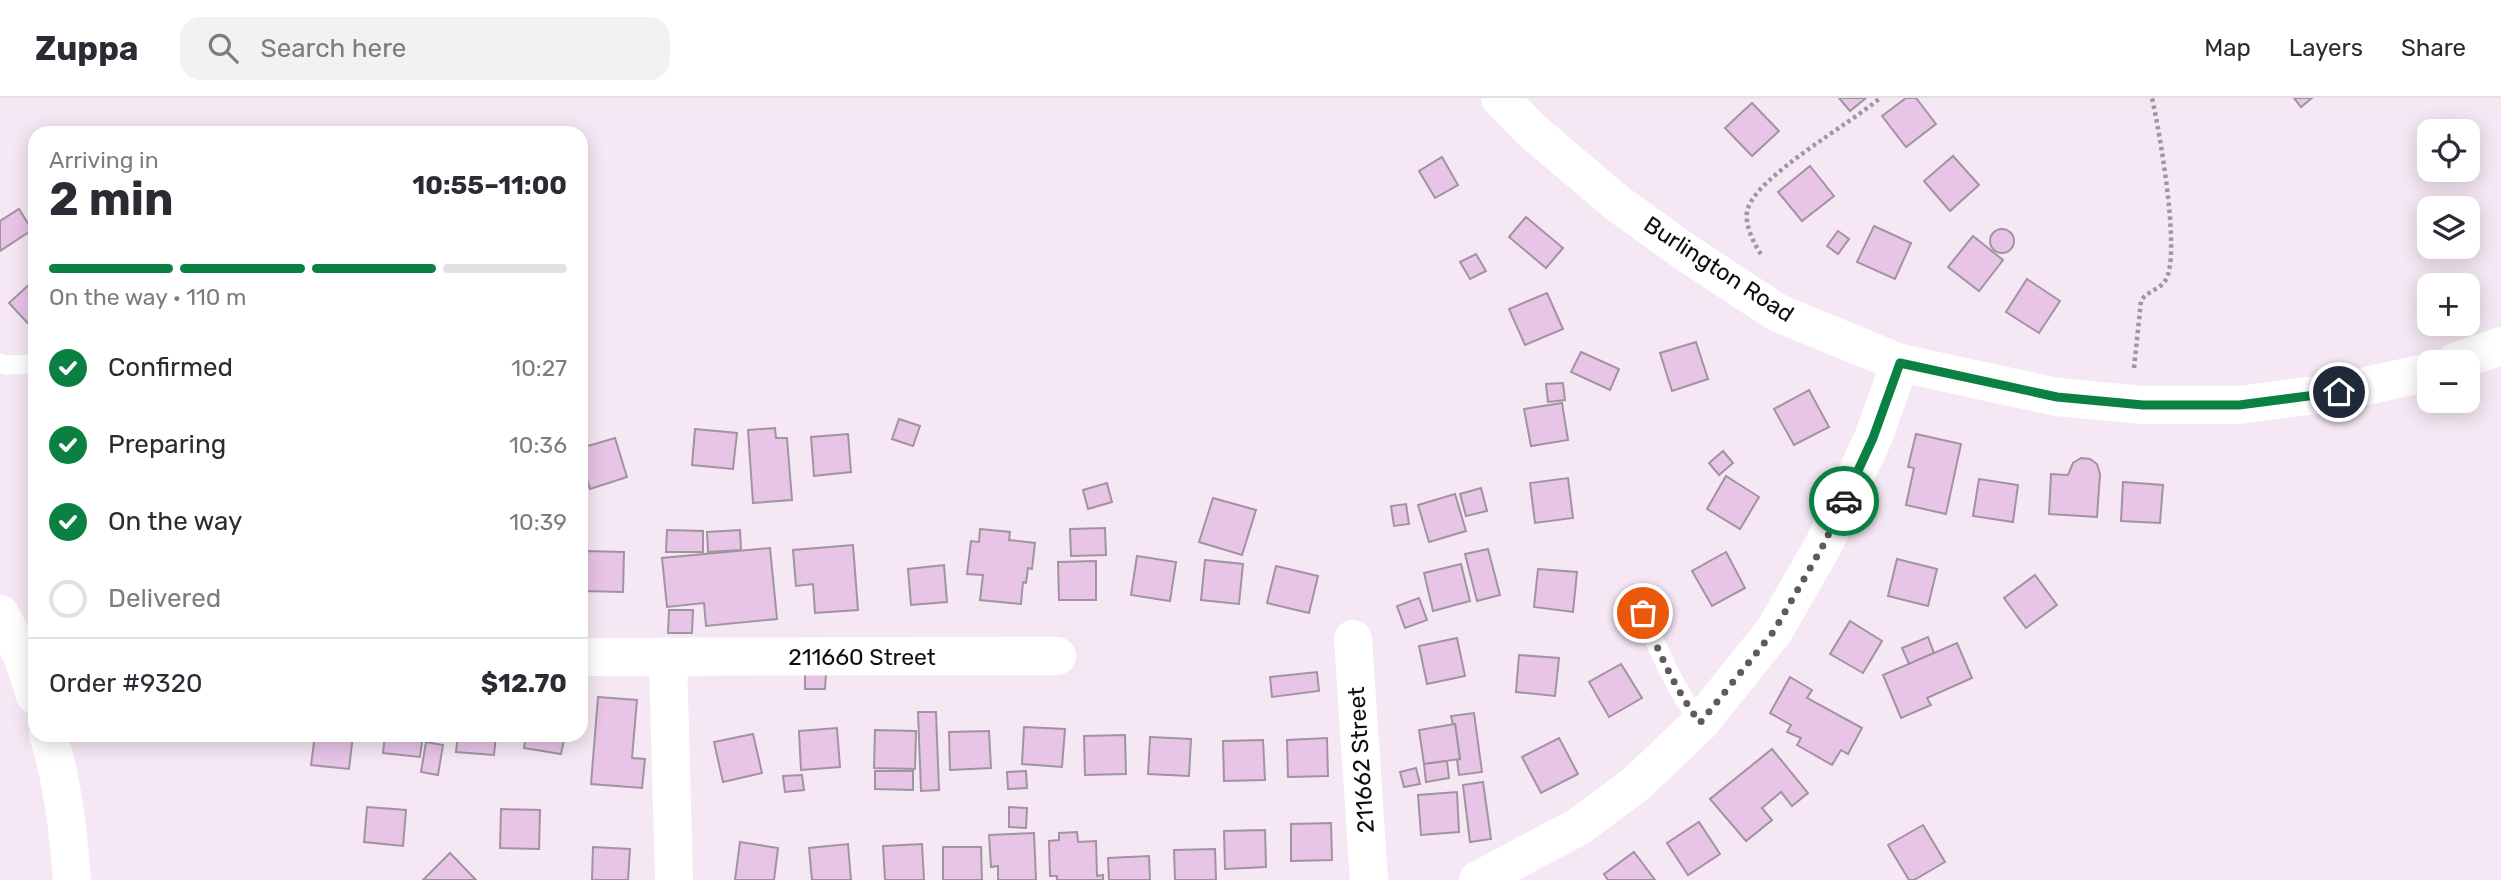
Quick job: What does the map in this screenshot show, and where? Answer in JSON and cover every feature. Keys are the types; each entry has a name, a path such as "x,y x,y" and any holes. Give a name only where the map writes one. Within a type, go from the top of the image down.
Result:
{"street":[{"name":"Burlington Road","path":"1500,98 1530,129 1617,202 1778,313 1900,363 2057,397 2133,404 2239,405 2339,392 2417,375"},
{"path":"2480,353 2501,346"},
{"path":"1478,880 1578,827 1636,784 1700,723 1774,631 1824,544 1873,438 1900,363"},
{"path":"0,614 22,655 28,673"},
{"name":"211662 Street","path":"1353,639 1369,880"},
{"name":"211660 Street","path":"588,657 1057,656"},
{"path":"668,658 674,880"},
{"path":"50,742 69,839 72,880"}],"lane":[{"path":"0,363 28,364"},
{"path":"1643,613 1679,694 1700,723"}],"path":[{"path":"1764,257 1746,221 1747,210 1756,193 1807,151 1880,98"},
{"path":"2133,404 2134,362 2141,301 2146,293 2158,288 2166,280 2170,268 2170,225 2160,131 2152,98"}],"building":[{"path":"1839,98 1866,98 1850,111"},
{"path":"1906,98 1916,98 1936,124 1906,147 1882,116"},
{"path":"2294,98 2312,98 2301,107"},
{"path":"1752,103 1779,131 1752,156 1725,128"},
{"path":"1953,156 1979,185 1950,211 1924,181"},
{"path":"1442,157 1458,185 1435,198 1419,171"},
{"path":"1810,166 1834,196 1802,221 1778,192"},
{"path":"19,209 28,224 28,233 0,251 0,221"},
{"path":"1526,217 1563,248 1546,268 1509,237"},
{"path":"1874,226 1911,243 1895,279 1857,262"},
{"path":"2002,229 2011,232 2014,241 2011,250 2002,253 1993,250 1990,241 1993,232"},
{"path":"1838,231 1849,239 1838,254 1827,246"},
{"path":"1973,236 2003,260 1979,291 1948,267"},
{"path":"1476,254 1486,271 1470,279 1460,262"},
{"path":"2027,279 2060,301 2039,333 2006,312"},
{"path":"28,285 28,323 9,303"},
{"path":"1547,293 1563,329 1525,345 1509,309"},
{"path":"1696,342 1708,379 1672,391 1660,353"},
{"path":"1581,352 1619,369 1610,390 1571,372"},
{"path":"1563,383 1565,400 1548,402 1546,384"},
{"path":"1809,390 1829,427 1794,445 1774,409"},
{"path":"1562,403 1568,440 1531,446 1524,409"},
{"path":"899,419 920,426 913,446 892,439"},
{"path":"775,428 776,438 787,438 792,500 753,503 748,430"},
{"path":"695,429 737,433 733,469 692,465"},
{"path":"848,434 851,472 814,476 811,437"},
{"path":"1916,434 1961,444 1946,514 1906,505 1914,468 1908,467"},
{"path":"615,438 627,477 590,489 588,446"},
{"path":"1723,451 1733,463 1719,475 1709,463"},
{"path":"2081,458 2090,459 2097,464 2100,474 2097,517 2049,514 2051,474 2068,475 2073,463"},
{"path":"1726,476 1759,497 1740,529 1707,509"},
{"path":"1568,478 1573,518 1535,523 1530,483"},
{"path":"1979,479 2018,485 2013,522 1973,516"},
{"path":"2123,482 2163,485 2160,523 2121,521"},
{"path":"1107,483 1112,502 1088,509 1083,490"},
{"path":"1481,488 1487,511 1466,516 1460,494"},
{"path":"1455,494 1466,531 1429,542 1418,505"},
{"path":"1213,498 1256,510 1242,555 1199,542"},
{"path":"1406,504 1409,524 1394,526 1391,506"},
{"path":"1105,528 1106,555 1071,556 1070,529"},
{"path":"980,529 1010,532 1009,540 1035,543 1032,569 1028,568 1026,583 1023,582 1021,604 980,600 983,575 967,574 971,541 979,542"},
{"path":"667,530 703,531 703,552 666,552"},
{"path":"740,530 741,550 708,552 707,532"},
{"path":"853,545 858,610 815,613 813,584 796,586 793,550"},
{"path":"770,548 777,619 706,626 704,603 667,607 662,558"},
{"path":"1488,549 1500,595 1477,601 1465,554"},
{"path":"588,551 624,552 623,592 588,591"},
{"path":"1726,552 1745,588 1712,606 1692,571"},
{"path":"1137,556 1176,562 1170,601 1131,595"},
{"path":"1897,559 1937,569 1928,606 1888,596"},
{"path":"1205,560 1243,564 1239,604 1201,600"},
{"path":"1096,561 1096,600 1059,600 1058,562"},
{"path":"1461,564 1470,601 1433,611 1424,573"},
{"path":"944,565 947,602 911,605 908,569"},
{"path":"1276,566 1318,576 1309,613 1267,603"},
{"path":"1538,569 1577,572 1573,612 1534,607"},
{"path":"2035,575 2057,605 2026,628 2004,598"},
{"path":"1419,598 1427,620 1405,628 1397,606"},
{"path":"669,610 693,610 692,633 668,633"},
{"path":"1850,621 1882,641 1863,673 1830,654"},
{"path":"1928,637 1934,653 1909,664 1902,648"},
{"path":"1457,638 1465,676 1427,684 1419,646"},
{"path":"1957,643 1972,678 1927,698 1931,705 1901,718 1883,675"},
{"path":"1519,655 1559,658 1555,696 1516,692"},
{"path":"1621,664 1642,698 1609,717 1589,682"},
{"path":"1317,672 1319,691 1272,697 1270,677"},
{"path":"805,674 826,674 825,689 805,689"},
{"path":"1790,677 1812,690 1807,698 1862,728 1848,754 1841,750 1832,765 1797,745 1801,738 1787,732 1791,725 1770,713"},
{"path":"598,697 637,700 632,758 645,759 642,788 591,784"},
{"path":"918,712 936,712 939,790 921,791"},
{"path":"1474,713 1482,772 1459,775 1457,760 1460,759 1455,724 1453,725 1451,716"},
{"path":"1455,724 1460,759 1424,764 1419,730"},
{"path":"1024,727 1065,729 1062,767 1022,764"},
{"path":"837,728 840,767 801,770 799,731"},
{"path":"875,730 916,731 915,769 874,768"},
{"path":"989,731 991,768 950,770 949,732"},
{"path":"753,734 762,773 723,782 714,742"},
{"path":"1125,735 1126,774 1085,775 1084,736"},
{"path":"1150,737 1191,739 1189,776 1148,774"},
{"path":"1327,738 1328,776 1288,777 1287,740"},
{"path":"1559,738 1578,774 1541,793 1522,757"},
{"path":"1263,740 1265,780 1224,781 1223,741"},
{"path":"314,742 352,742 349,769 311,765"},
{"path":"384,742 422,742 420,757 383,753"},
{"path":"426,742 443,745 438,775 421,772"},
{"path":"457,742 495,742 494,755 456,752"},
{"path":"525,742 564,742 561,754 524,748"},
{"path":"1772,749 1808,793 1792,806 1781,792 1762,808 1772,820 1746,841 1710,799"},
{"path":"1447,761 1449,778 1426,782 1424,764"},
{"path":"1416,768 1420,784 1404,787 1400,772"},
{"path":"875,771 913,771 913,790 875,789"},
{"path":"1026,771 1027,788 1008,789 1007,772"},
{"path":"802,775 804,790 785,792 783,776"},
{"path":"1483,782 1491,839 1470,842 1463,785"},
{"path":"1457,792 1459,832 1421,835 1418,795"},
{"path":"367,807 406,810 403,846 364,842"},
{"path":"1009,807 1027,808 1026,828 1009,827"},
{"path":"501,809 540,810 539,849 500,848"},
{"path":"1699,822 1720,854 1688,875 1667,843"},
{"path":"1331,823 1332,860 1291,861 1291,824"},
{"path":"1923,825 1945,862 1914,880 1909,880 1888,845"},
{"path":"1265,830 1266,867 1225,869 1224,831"},
{"path":"1077,832 1078,842 1096,841 1097,876 1103,875 1103,880 1057,880 1057,876 1050,876 1049,841 1059,840 1059,833"},
{"path":"1034,833 1036,880 998,880 998,866 991,867 989,835"},
{"path":"740,842 778,848 774,880 735,880"},
{"path":"848,844 851,880 812,880 809,848"},
{"path":"922,844 924,880 885,880 883,846"},
{"path":"593,847 630,849 628,880 592,880"},
{"path":"943,847 981,847 982,880 943,880"},
{"path":"1215,849 1216,880 1175,880 1174,850"},
{"path":"1634,852 1655,880 1608,880 1604,874"},
{"path":"450,853 476,880 423,880"},
{"path":"1149,856 1150,880 1109,880 1108,858"}],"way so far":[{"path":"1643,613 1679,694 1700,723 1774,631 1824,544 1844,501"}],"route":[{"path":"1844,501 1873,438 1900,363 2057,397 2143,405 2239,405 2339,392"}]}
